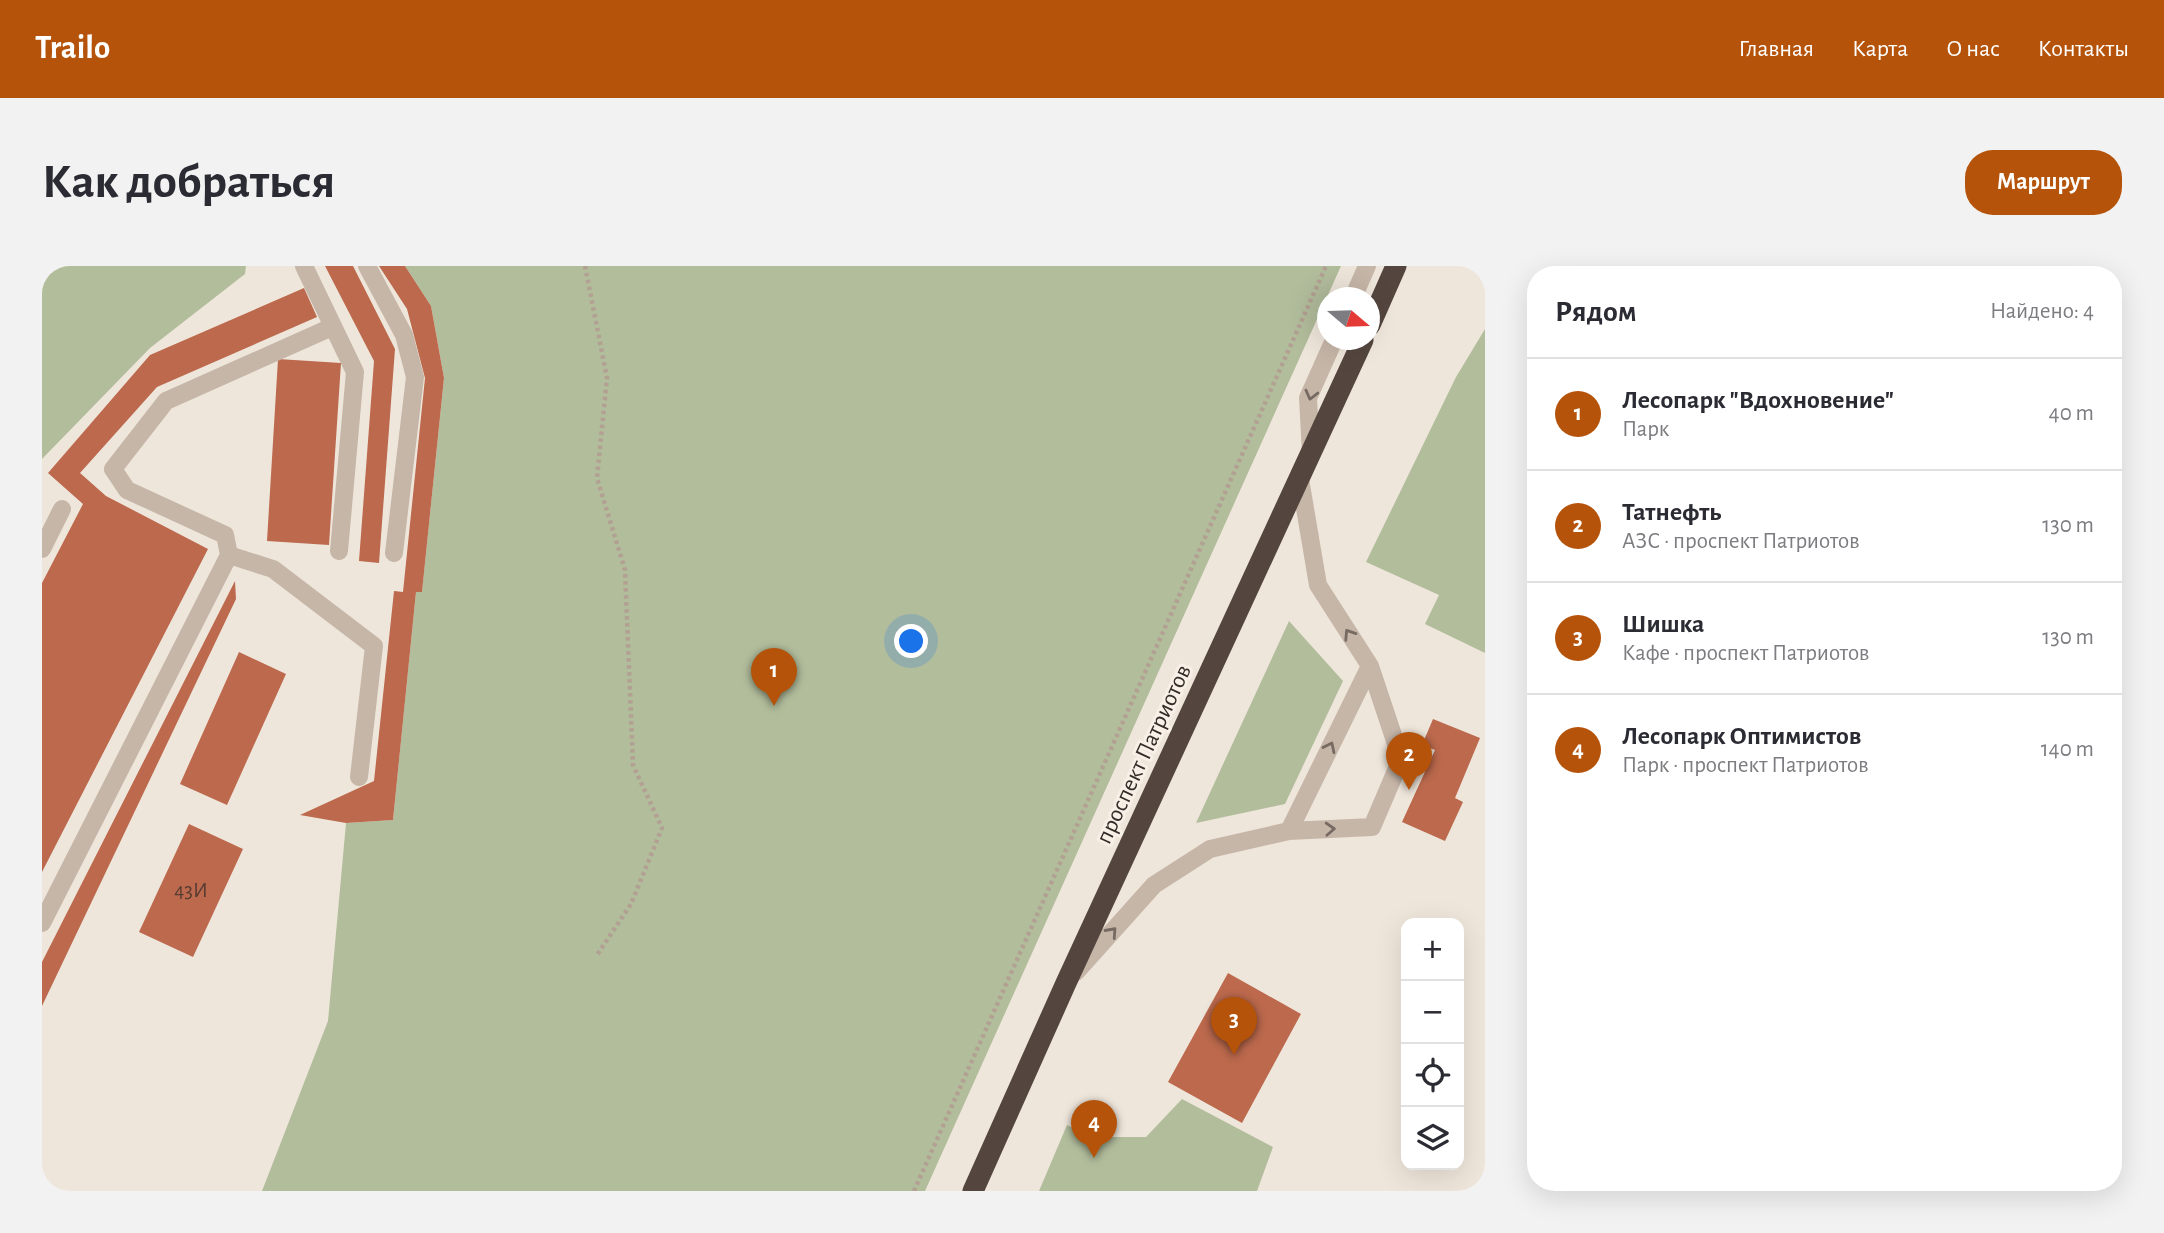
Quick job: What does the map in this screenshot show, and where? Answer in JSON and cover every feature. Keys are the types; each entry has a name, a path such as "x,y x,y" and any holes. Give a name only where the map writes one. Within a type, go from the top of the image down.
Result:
{"highway":[{"path":"1380,302 1396,266"},
{"name":"проспект Патриотов","path":"972,1191 1358,350"}],"lane":[{"path":"304,266 355,372 340,551"},
{"path":"367,266 404,335 415,377 394,552"},
{"path":"1358,287 1367,266"},
{"path":"42,923 229,555 225,535 127,490 113,469 166,401 332,327"},
{"path":"1311,455 1308,398 1330,350"},
{"path":"1066,983 1154,885 1210,849 1289,831 1372,827 1401,759 1370,666 1318,585 1300,479"},
{"path":"42,549 62,509"},
{"path":"229,555 272,569 374,646 359,777"},
{"path":"1289,831 1370,666"}],"path":[{"path":"585,266 607,378 597,478 625,570 633,765 662,828 631,904 597,955"},
{"path":"914,1191 1326,266"}],"green space":[{"path":"42,266 246,266 245,274 150,348 42,459"},
{"path":"405,266 1341,266 1332,287 1317,287 1317,319 925,1191 262,1191 328,1021 346,823 393,820 416,592 422,592 444,378 431,306"},
{"path":"1485,329 1485,653 1425,624 1439,595 1366,562 1456,377"},
{"path":"1289,621 1343,681 1285,804 1196,823"},
{"path":"1182,1099 1273,1147 1257,1191 1039,1191 1067,1125 1091,1137 1146,1137"}],"building":[{"path":"325,266 353,266 395,349 379,563 359,561 374,361"},
{"path":"379,266 405,266 431,306 444,378 422,592 416,592 393,820 346,823 300,815 374,781 394,591 403,592 425,378 407,309"},
{"path":"304,288 317,317 157,387 80,473 106,496 208,549 42,872 42,583 83,504 48,473 150,355"},
{"path":"278,359 341,363 329,545 267,541"},
{"path":"235,581 236,599 42,1006 42,962"},
{"path":"239,652 286,674 227,805 180,784"},
{"path":"1433,719 1480,738 1455,798 1463,802 1445,841 1402,822 1435,750 1422,745"},
{"path":"189,824 243,849 193,957 139,932"},
{"path":"1228,973 1301,1014 1242,1123 1168,1082"}],"place":[{"name":"Лесопарк \"Вдохновение\"","path":"774,706"},
{"name":"Татнефть","path":"1409,790"},
{"name":"Шишка","path":"1234,1055"},
{"name":"Лесопарк Оптимистов","path":"1094,1158"}]}
